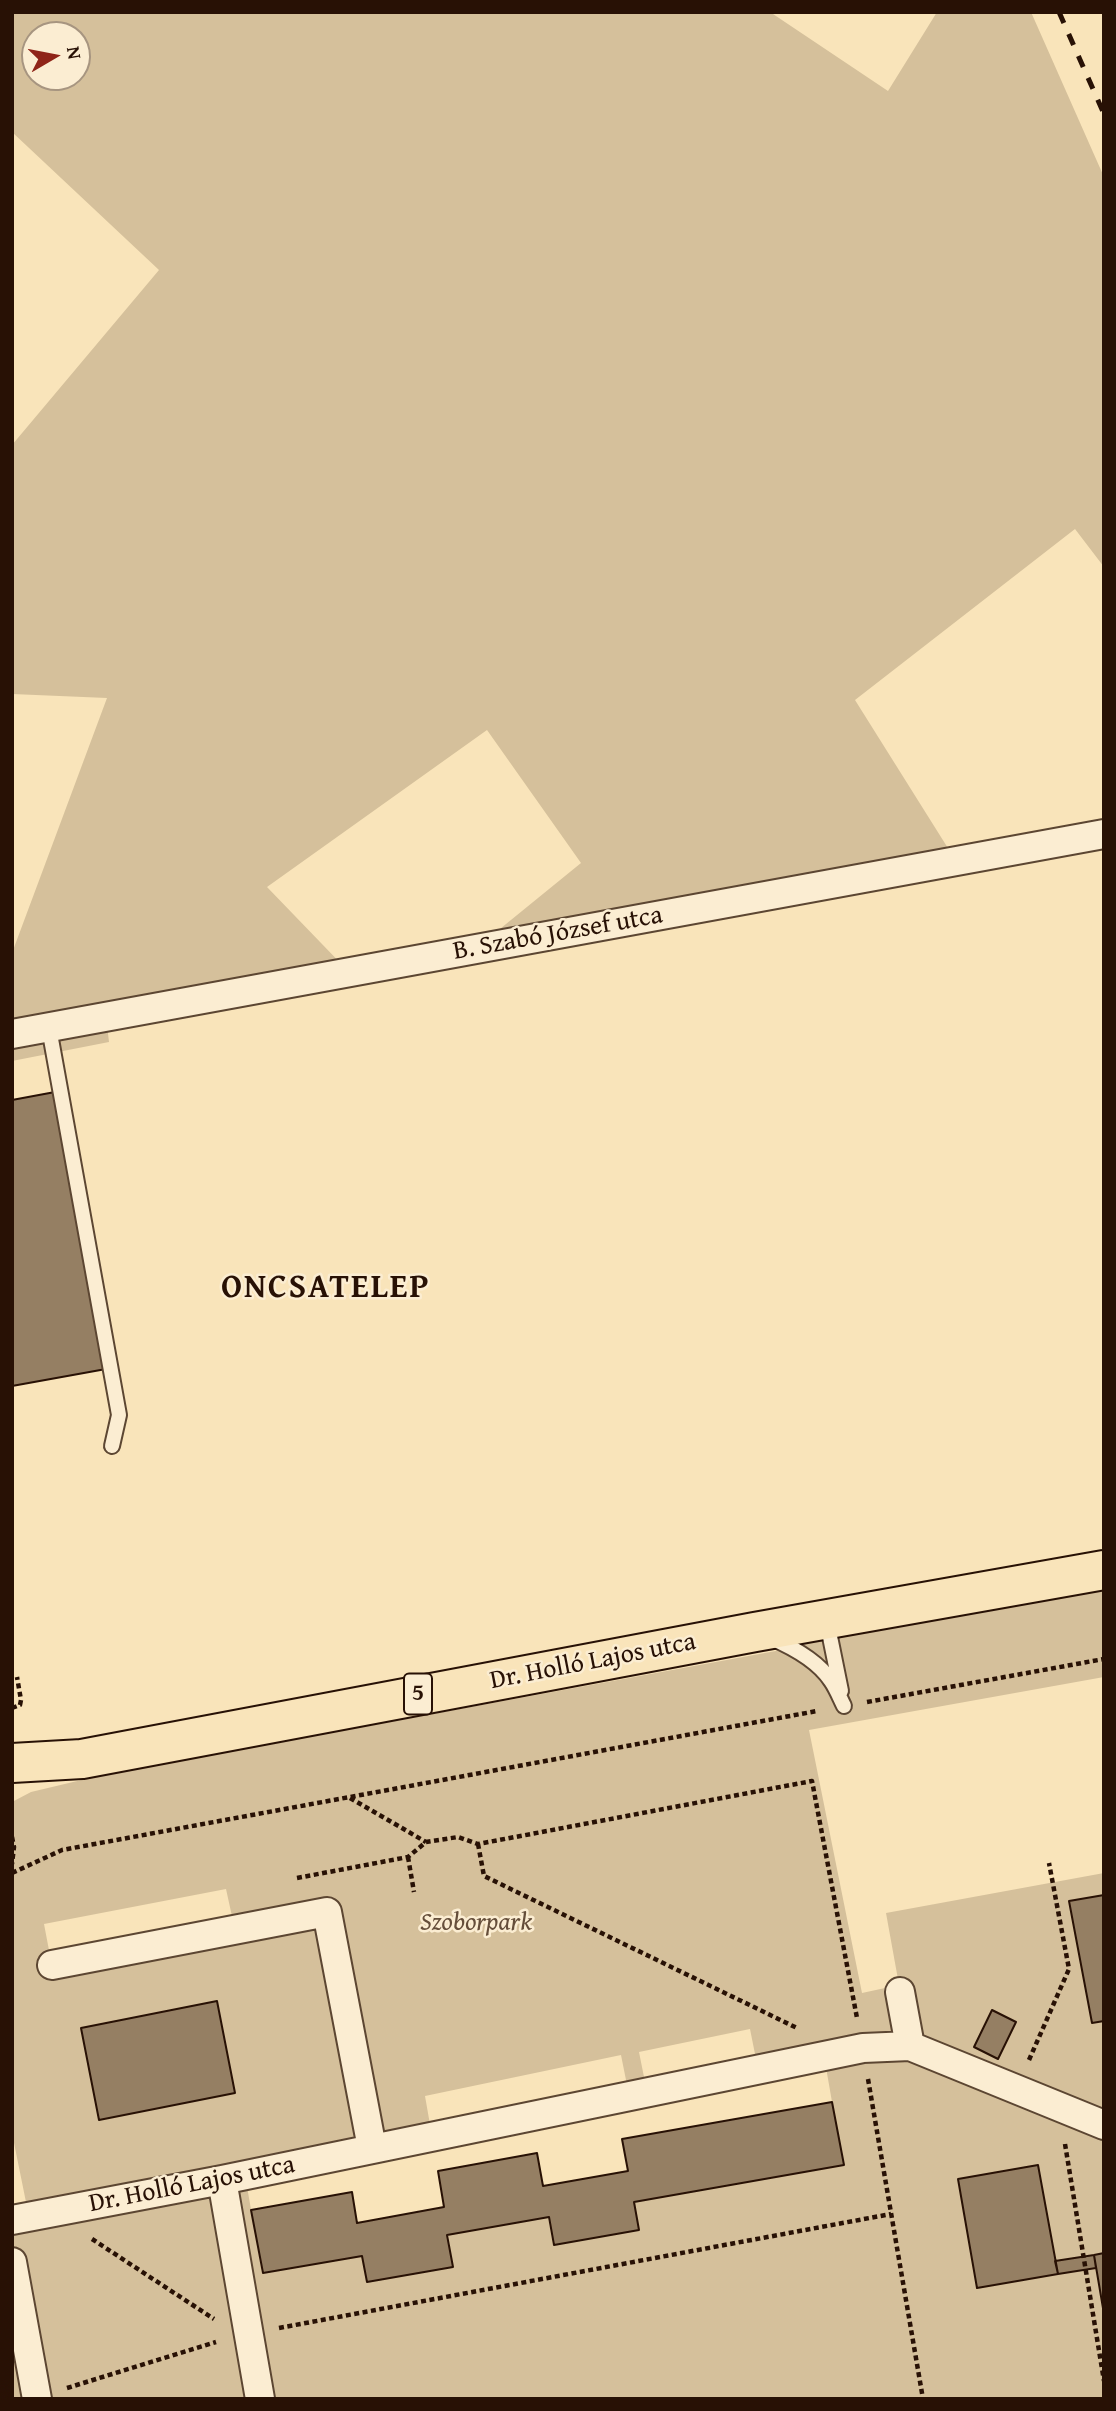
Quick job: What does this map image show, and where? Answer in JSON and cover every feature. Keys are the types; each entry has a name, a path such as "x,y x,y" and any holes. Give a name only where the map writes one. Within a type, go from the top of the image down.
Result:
{"main road":[{"name":"Dr. Holló Lajos utca","path":"82,1759 827,1618 1104,1570"},
{"name":"5","path":"12,1763 82,1759"},
{"name":"5","path":"12,1788 82,1759"}],"street":[{"name":"B. Szabó József utca","path":"12,1034 1104,834"},
{"path":"52,1965 327,1912 372,2148"},
{"path":"900,1992 910,2046"},
{"name":"Dr. Holló Lajos utca","path":"12,2220 222,2180 854,2049 910,2046 1104,2125"},
{"path":"222,2180 237,2330 260,2399"},
{"path":"12,2262 37,2398"}],"lane":[{"path":"49,1028 119,1415 112,1446"},
{"path":"827,1618 844,1706"},
{"path":"755,1632 784,1644 815,1664 831,1679 844,1706"}],"path":[{"path":"12,1873 62,1850 1104,1659"},
{"path":"12,1709 20,1705 21,1700 17,1677"},
{"path":"297,1878 408,1857 426,1842 458,1837 478,1844 812,1781 854,2049 891,2214 923,2399"},
{"path":"349,1798 426,1842"},
{"path":"12,1837 12,1864"},
{"path":"478,1844 484,1876 854,2049"},
{"path":"408,1857 414,1892"},
{"path":"1016,2089 1069,1969 1049,1863"},
{"path":"1059,2108 1104,2381"},
{"path":"37,2398 237,2330 891,2214"},
{"path":"82,2232 237,2330"}],"green space":[{"path":"12,12 770,12 888,91 937,12 1031,12 1104,177 1104,567 1075,529 855,700 951,853 479,946 581,863 487,730 267,887 349,972 106,1017 109,1042 12,1061 12,953 107,698 12,694 12,445 159,270 12,132"},
{"name":"Szoborpark","path":"1104,1568 1104,1677 809,1730 862,1993 899,1985 886,1913 1104,1873 1104,2399 12,2399 12,2220 27,2207 12,2133 12,1802 31,1792 111,1773 792,1648 788,1625","holes":["226,1889 235,1930 52,1966 44,1924","750,2029 758,2069 824,2056 843,2165 634,2202 639,2230 553,2245 548,2217 448,2234 453,2267 367,2282 362,2256 262,2273 245,2175 432,2136 425,2096 621,2055 629,2095 647,2092 639,2052"]}],"building":[{"path":"55,1092 106,1369 12,1386 12,1100"},
{"path":"1104,1895 1104,2021 1092,2023 1069,1901"},
{"path":"217,2001 235,2093 99,2120 81,2028"},
{"path":"992,2010 1016,2022 998,2059 974,2047"},
{"path":"832,2102 844,2165 634,2202 639,2230 554,2245 549,2217 447,2235 453,2267 367,2282 362,2256 263,2273 251,2210 352,2192 357,2223 444,2207 438,2171 537,2153 543,2186 628,2171 622,2139"},
{"path":"1038,2165 1058,2274 977,2288 958,2179"},
{"path":"1104,2253 1104,2314 1094,2255"},
{"path":"1094,2255 1096,2268 1058,2274 1055,2261"}],"railway":[{"path":"1059,12 1104,114"}],"district":[{"name":"ONCSATELEP","path":"326,1289"}]}
